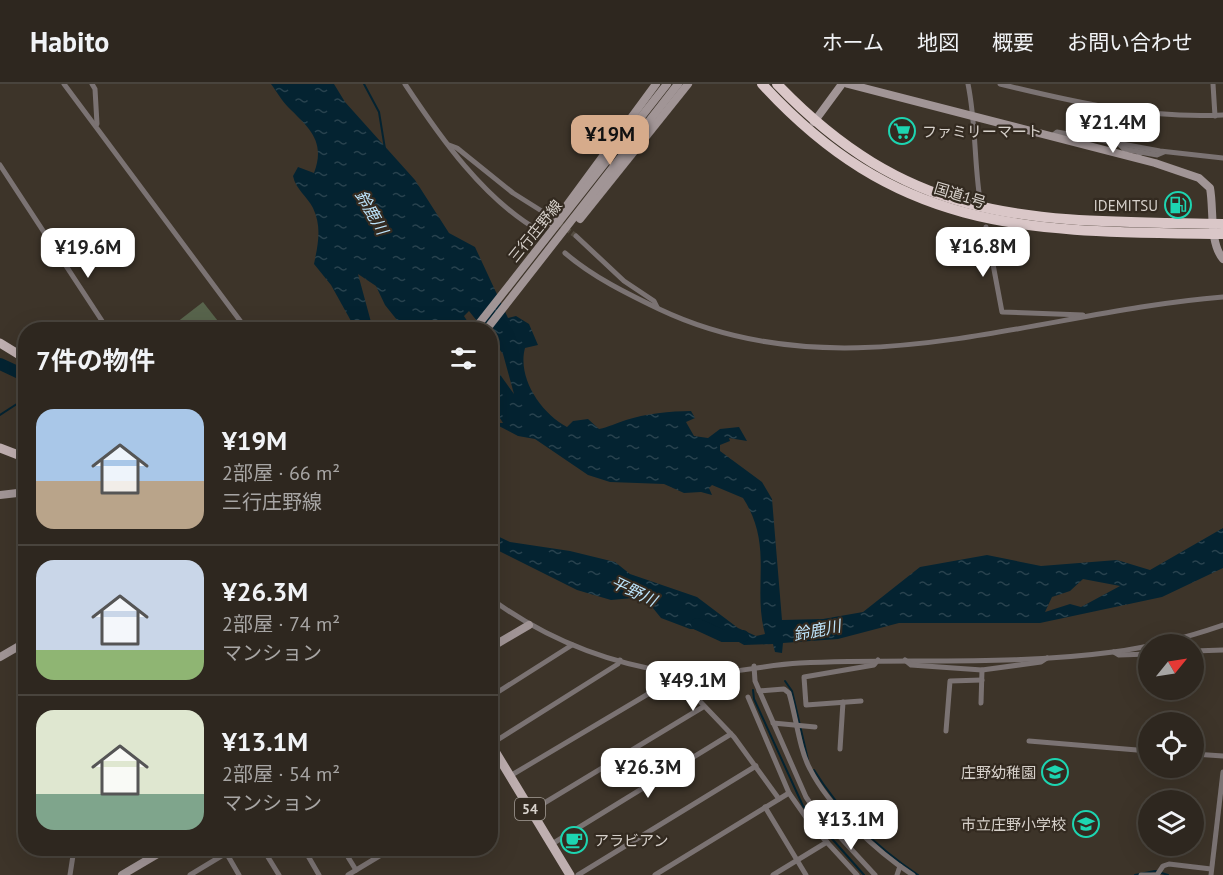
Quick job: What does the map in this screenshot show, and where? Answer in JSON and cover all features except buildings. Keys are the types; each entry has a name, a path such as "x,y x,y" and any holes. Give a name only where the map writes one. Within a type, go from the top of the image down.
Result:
{"highway":[{"name":"国道1号","path":"762,84 817,138 844,158 914,196 954,211 994,221 1052,229 1157,234 1219,229"},
{"name":"国道1号","path":"777,84 814,122 845,147 895,176 938,195 993,212 1052,220 1219,229"}],"main road":[{"name":"三行庄野線","path":"480,322 656,84"},
{"name":"三行庄野線","path":"542,262 597,181 668,84"},
{"name":"三行庄野線","path":"547,233 597,181 678,84"},
{"name":"三行庄野線","path":"493,322 589,209 688,84"},
{"path":"814,122 842,84"},
{"path":"848,84 1051,137 1139,155 1206,181 1210,188 1219,229 1218,252 1223,259"},
{"path":"0,343 18,354"},
{"path":"0,448 18,455"},
{"path":"0,495 18,493"},
{"path":"498,643 529,625"},
{"path":"0,657 18,647"},
{"name":"54","path":"498,756 570,875"},
{"path":"122,875 154,856"}],"street":[{"path":"64,84 242,322"},
{"path":"92,84 95,90 97,126"},
{"path":"405,84 449,145 496,197 547,233"},
{"path":"968,84 975,117 978,159 976,172 980,200"},
{"path":"1000,84 1129,112 1223,115"},
{"path":"1213,84 1215,116"},
{"path":"1051,137 1057,132 1165,151 1223,158"},
{"path":"1118,143 1124,149 1139,155 1157,155 1165,151"},
{"path":"449,145 457,148 513,193 548,215"},
{"path":"0,165 103,322"},
{"path":"986,227 1002,312 1084,315"},
{"path":"576,236 624,281 654,301 657,307"},
{"path":"565,253 604,280 685,321 726,335 779,345 821,349 867,349 914,344 1084,315 1223,297"},
{"path":"498,604 529,625 572,645 620,660 686,674 707,674 754,666 878,660 1047,658 1114,652 1223,625"},
{"path":"498,692 572,645"},
{"path":"1204,651 1223,650"},
{"path":"1114,652 1119,655 1138,654"},
{"path":"905,660 911,664 982,670 1041,662 1047,658"},
{"path":"498,740 618,664 620,660"},
{"path":"861,701 806,705 804,677 874,665 878,660"},
{"path":"754,666 754,681 799,785 810,804 875,875"},
{"path":"981,703 982,670"},
{"path":"510,776 675,678 676,673"},
{"path":"686,674 687,683 703,706 731,735 756,766 778,799"},
{"path":"946,731 950,681 982,680"},
{"path":"759,691 784,689 789,693 806,760 817,781 875,847 913,875"},
{"path":"748,697 789,793 807,820 857,875"},
{"path":"840,749 843,702"},
{"path":"531,811 703,706"},
{"path":"773,723 815,727"},
{"path":"552,844 731,735"},
{"path":"1029,741 1138,750"},
{"path":"1204,755 1223,756"},
{"path":"578,875 756,766"},
{"path":"1141,875 1158,872 1176,864 1211,872 1223,772"},
{"path":"655,875 789,793"},
{"path":"765,807 806,875"},
{"path":"773,875 827,842"},
{"path":"70,875 74,856"},
{"path":"195,874 218,856"},
{"path":"228,856 239,875"},
{"path":"267,856 279,875"},
{"path":"307,856 319,875"},
{"path":"347,856 356,870"},
{"path":"348,875 379,856"},
{"path":"897,875 900,866"}],"green space":[{"path":"203,302 219,322 177,322"}],"water":[{"name":"鈴鹿川","path":"271,84 334,84 345,102 415,180 449,233 475,247 508,318 516,316 529,324 538,345 525,348 523,359 528,382 540,404 557,421 567,427 573,421 588,419 599,429 641,416 691,411 695,418 686,422 694,436 708,438 720,429 739,427 747,441 729,438 730,441 720,445 720,451 762,482 772,499 782,620 823,619 863,612 920,567 987,555 1041,566 1117,560 1150,570 1223,528 1223,568 1162,597 1040,623 899,623 838,639 783,643 782,653 775,652 773,644 744,645 718,630 690,629 661,618 644,597 611,600 577,590 498,550 498,536 510,542 570,551 615,562 630,574 697,597 738,628 756,636 765,634 760,599 761,566 758,533 743,498 712,485 709,488 712,495 701,492 684,493 664,484 610,482 588,475 535,439 518,436 498,426 498,423 503,423 498,415 498,372 514,394 503,354 498,347 498,322 478,322 469,311 464,316 468,322 399,322 385,305 376,286 358,274 371,322 352,322 331,285 314,264 318,243 318,222 313,208 293,176 298,167 314,173 317,162 317,144 309,129 286,105","holes":["1083,579 1120,586 1081,607 1070,604 1045,612 1052,597 1070,591"]}],"waterway":[{"path":"364,84 379,112 385,149"},
{"name":"平野川","path":"0,364 18,372"},
{"path":"0,415 18,403"},
{"name":"平野川","path":"697,624 723,636 743,636"},
{"path":"785,681 792,691 808,760"},
{"path":"753,690 754,699 803,806 864,875"},
{"path":"814,770 848,815 874,841 918,875"},
{"path":"1135,875 1155,871 1168,875"}],"tunnel":[{"path":"548,215 576,236"}],"place":[{"name":"ファミリーマート","path":"902,131"},
{"name":"IDEMITSU","path":"1178,205"},
{"name":"庄野幼稚園","path":"1055,772"},
{"name":"市立庄野小学校","path":"1086,824"},
{"name":"アラビアン","path":"574,840"}]}
